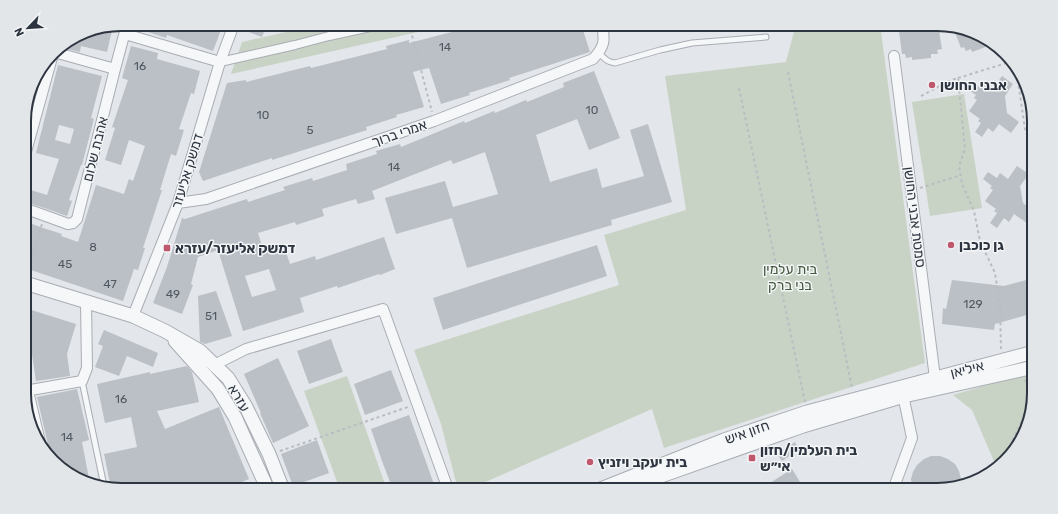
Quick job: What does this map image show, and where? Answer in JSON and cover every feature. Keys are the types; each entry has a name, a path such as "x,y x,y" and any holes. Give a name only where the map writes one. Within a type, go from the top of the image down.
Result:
{"street":[{"name":"אהבת שלום","path":"31,210 68,224 73,223 77,219 125,31"},
{"path":"132,31 220,62 352,31"},
{"name":"דמשק אליעזר","path":"133,316 178,203 220,62 231,31"},
{"path":"599,53 601,51 604,38 603,31"},
{"name":"אמרי ברוך","path":"178,203 206,199 434,121 593,59 599,53"},
{"path":"60,55 115,69"},
{"name":"סמטת אבני החושן","path":"894,56 935,378"},
{"path":"31,134 51,65"},
{"name":"עזרא","path":"31,280 86,302 133,316 200,351 228,378 246,407 269,454 280,483"},
{"path":"31,390 82,381 87,368 86,302"},
{"path":"214,365 246,349 383,309 446,483"},
{"name":"עזרא","path":"165,332 218,389 235,417 261,483"},
{"name":"איליאן","path":"902,392 935,378 1027,354"},
{"name":"איליאן","path":"902,392 1027,368"},
{"path":"896,483 912,438 902,392"},
{"name":"חזון איש","path":"616,483 724,440 806,412 854,399 902,392"},
{"name":"חזון איש","path":"641,483 902,392"}],"lane":[{"path":"599,53 605,60 615,63 660,50 692,44 766,37"},
{"path":"82,381 103,481"}],"path":[{"path":"410,31 434,121"},
{"path":"921,96 951,80 1006,63"},
{"path":"788,72 854,399"},
{"path":"958,78 965,149 959,166 960,175 962,184 974,211 980,241 995,273 1000,305 1002,361"},
{"path":"1018,83 1027,135"},
{"path":"739,88 806,412"},
{"path":"912,191 960,175"},
{"path":"31,260 44,215"},
{"path":"1022,375 1027,385"},
{"path":"269,454 417,404"},
{"path":"1012,442 1022,420"}],"green space":[{"path":"291,31 423,31 231,74 242,42"},
{"name":"בית עלמין בני ברק","path":"794,31 881,31 925,363 664,448 652,409 483,483 456,483 441,424 414,350 619,285 604,235 686,210 665,76 786,62"},
{"path":"964,94 982,208 930,216 912,102"},
{"path":"1027,373 1027,399 1022,422 1015,438 1001,457 994,462 972,410 953,395"},
{"path":"347,376 385,483 337,483 304,391"}],"building":[{"path":"145,31 221,31 213,51 167,35 166,38"},
{"path":"246,31 264,31 262,37"},
{"path":"456,31 583,31 590,52 509,78 510,80 441,104 429,68 413,72 424,107 396,115 397,117 366,127 367,130 272,160 272,158 203,181 199,172 227,83 246,80 246,82 310,66 311,68 387,49 386,46 409,40 409,43"},
{"path":"899,31 939,31 942,49 937,50 938,54 931,54 931,58 912,60 912,57 906,58 905,54 902,54"},
{"path":"112,32 107,52 81,46 80,52 67,49 87,38 98,34"},
{"path":"955,33 971,38 987,46 972,52 971,49 966,51 964,47 961,48"},
{"path":"131,46 158,53 157,59 200,71 194,94 191,93 179,129 184,130 176,156 171,154 160,190 162,190 143,248 145,248 138,270 134,269 123,301 31,270 31,224 62,234 61,236 78,242 96,185 124,194 129,179 133,181 145,146 129,140 121,165 105,160 115,128 112,127 128,80 122,78"},
{"path":"58,65 102,76 91,118 94,119 82,165 69,200 72,201 67,216 31,203 31,190 47,195 59,159 36,153","holes":["59,125 74,129 70,144 55,140"]},
{"path":"594,71 620,138 589,150 577,119 536,135 550,182 597,168 602,188 644,176 630,130 648,124 672,202 611,220 612,225 467,268 452,218 396,234 385,198 445,181 453,207 498,194 485,152 453,164 451,160 372,191 375,199 358,204 356,199 322,209 324,216 296,225 295,222 258,233 263,249 283,243 290,264 315,256 316,260 384,237 395,269 338,288 337,286 300,298 304,312 243,331 218,250 198,257 191,284 193,285 182,314 153,303 167,267 182,218 185,219 247,199 248,202 285,190 283,187 312,178 313,181 347,170 346,164 377,154 376,151 400,144 401,147 464,121 465,123 494,111 495,113 526,100 527,102 564,87 563,83","holes":["269,269 276,290 252,297 245,276"]},
{"path":"1002,76 1013,84 1005,96 1007,113 1019,122 1011,133 999,124 993,132 988,128 982,137 975,132 981,123 978,121 980,119 969,111 977,100 974,98 976,95 967,89 972,82 981,88 985,83 993,89"},
{"path":"1017,166 1027,173 1027,177 1020,186 1023,203 1027,206 1027,223 1014,214 1009,222 1004,218 997,228 990,223 997,213 994,211 996,209 985,201 993,190 990,188 992,186 983,179 988,172 997,178 1000,173 1008,179"},
{"path":"597,245 607,276 443,330 433,298"},
{"path":"952,280 1004,286 1027,280 1027,315 995,324 994,330 942,324 943,308 946,309"},
{"path":"216,291 232,336 205,344 200,342 198,296"},
{"path":"31,310 76,324 67,354 70,376 36,381 31,348"},
{"path":"104,330 158,353 153,367 127,356 119,376 95,367 103,346 98,344"},
{"path":"331,339 343,372 309,384 297,351"},
{"path":"278,358 309,426 273,443 244,374"},
{"path":"187,366 192,372 199,402 157,411 165,429 219,407 249,479 240,483 110,482 104,454 137,447 131,417 105,423 97,384 150,372 150,374"},
{"path":"391,370 403,401 365,415 354,384"},
{"path":"77,389 89,440 82,442 89,477 76,471 66,464 57,457 48,445 37,397"},
{"path":"409,415 433,483 390,483 371,429"},
{"path":"317,440 329,473 301,483 292,483 281,454"},
{"path":"795,442 799,450 782,461 777,454"},
{"path":"931,456 940,456 948,459 955,464 961,479 943,483 911,483 913,472 917,465 924,459"},
{"path":"792,469 801,483 770,483"}],"place":[{"name":"אבני החושן","path":"932,85"},
{"name":"גן כוכבן","path":"951,245"},
{"name":"דמשק אליעזר/עזרא","path":"167,248"},
{"name":"בית העלמין/חזון אי״ש","path":"752,458"},
{"name":"בית יעקב ויזניץ","path":"590,462"}]}
